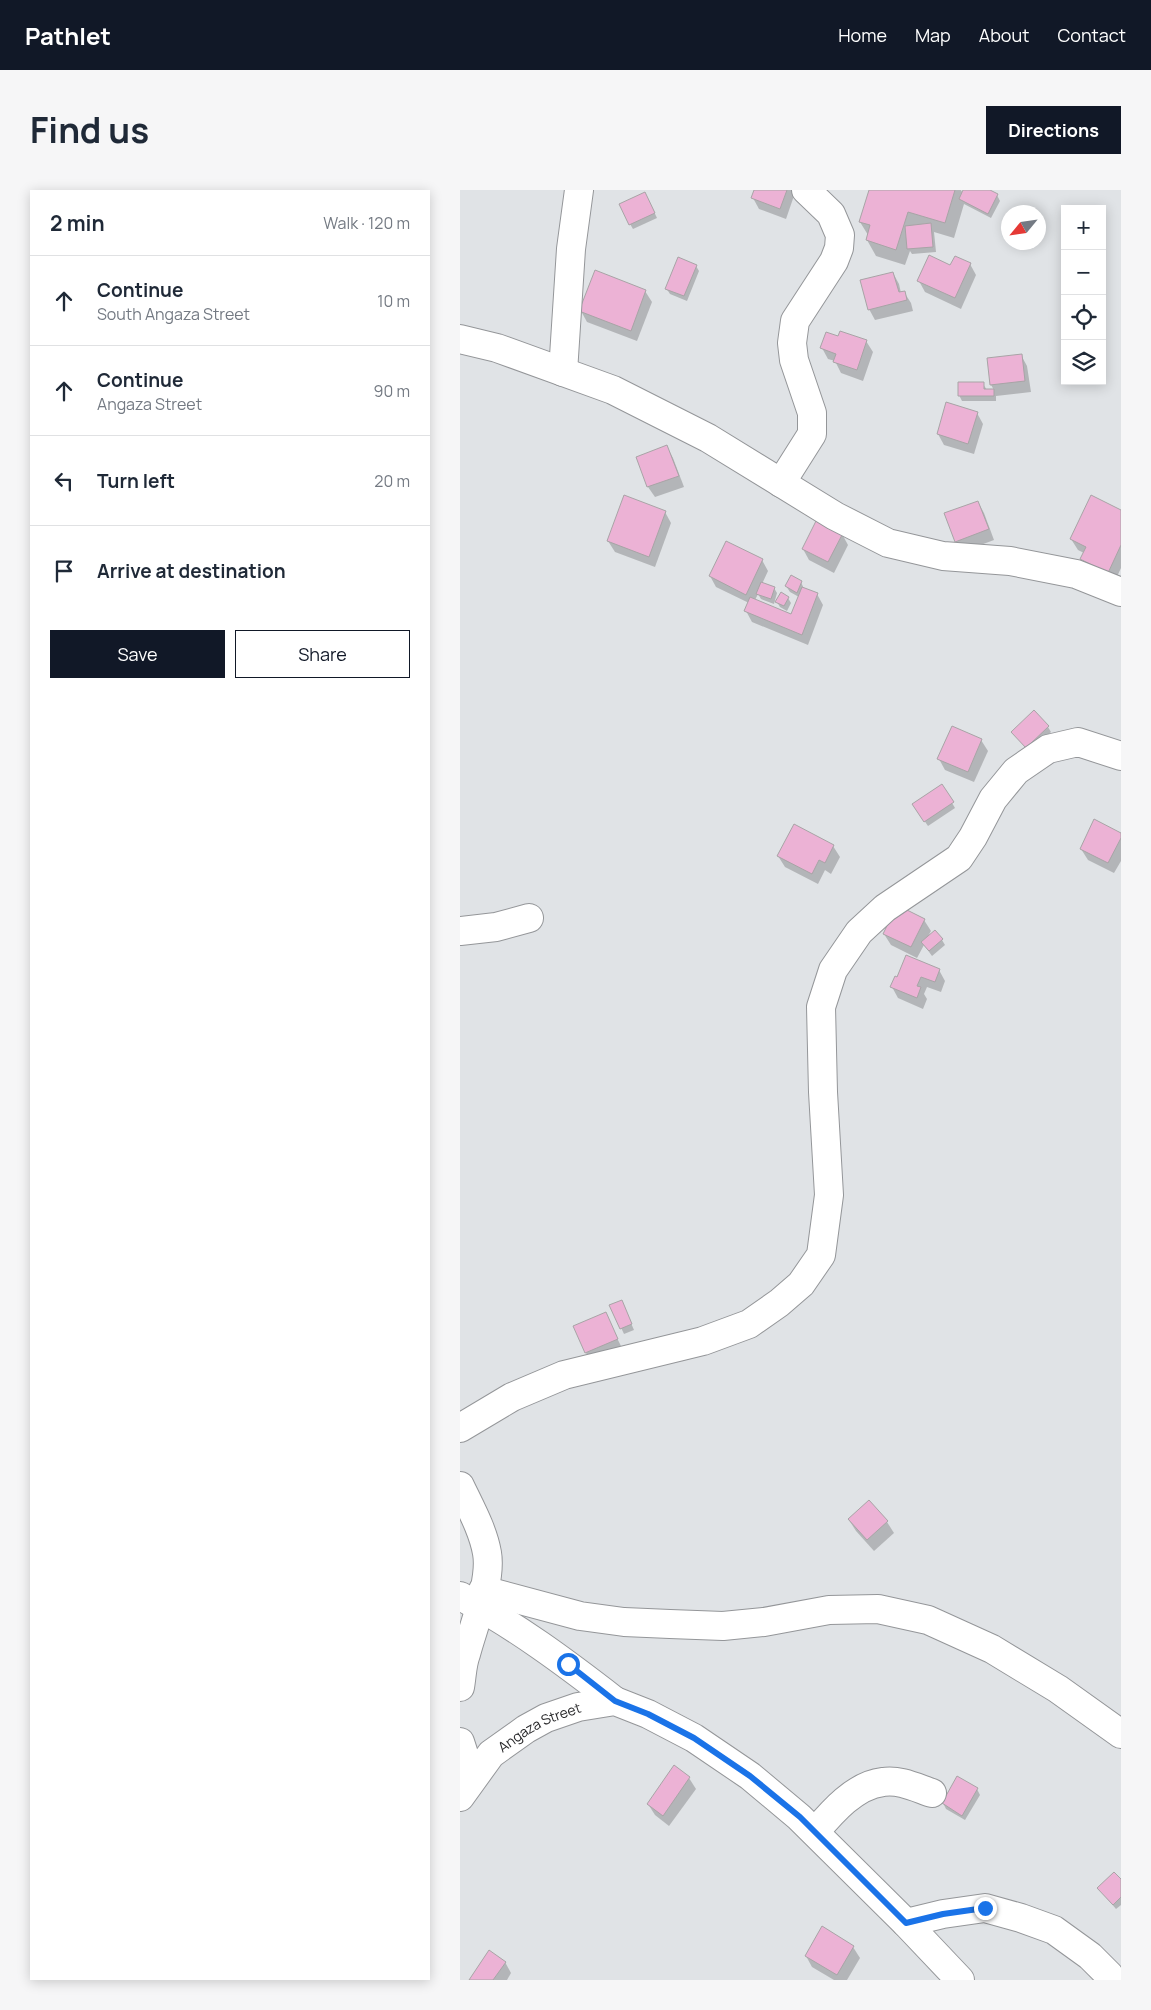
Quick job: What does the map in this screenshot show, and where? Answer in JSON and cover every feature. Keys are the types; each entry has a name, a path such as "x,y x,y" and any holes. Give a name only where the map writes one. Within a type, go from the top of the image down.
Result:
{"street":[{"path":"563,372 571,249 579,190"},
{"path":"781,483 812,434 812,413 794,360 792,343 795,321 834,261 839,248 840,235 831,214 806,190"},
{"path":"460,339 497,348 613,390 691,429 835,516 888,543 943,556 1010,561 1076,574 1121,592"},
{"path":"460,1428 512,1397 564,1375 703,1341 749,1324 779,1303 801,1284 821,1255 829,1195 823,1092 822,1006 833,970 859,932 885,908 959,858 993,799 1016,771 1048,749 1078,742 1121,756"},
{"path":"460,931 496,927 529,918"},
{"path":"460,1486 481,1532 487,1554 487,1568 474,1598 460,1687"},
{"path":"474,1598 568,1664 615,1701 648,1714 702,1744 750,1776 800,1817 960,1980"},
{"path":"474,1598 624,1622 723,1626 764,1622 829,1610 878,1609 928,1620 992,1649 1058,1688 1121,1734"},
{"name":"Angaza Street","path":"466,1788 491,1754 526,1729 546,1718 578,1708 615,1701"},
{"path":"460,1742 466,1788"},
{"path":"815,1832 829,1816 856,1793 871,1784 884,1781 898,1783 932,1794"},
{"path":"906,1923 943,1914 985,1908 1054,1930 1090,1956 1109,1975"}],"building":[{"path":"754,190 787,190 780,209 751,198"},
{"path":"869,190 955,190 945,223 908,212 896,250 866,240 870,225 859,222"},
{"path":"963,190 990,190 998,194 988,214 959,199"},
{"path":"645,192 655,213 629,225 619,204"},
{"path":"931,223 933,247 907,249 905,226"},
{"path":"929,255 950,265 955,256 971,263 955,298 917,281"},
{"path":"678,257 697,265 684,296 665,289"},
{"path":"595,270 646,290 631,331 579,311"},
{"path":"893,272 899,292 905,291 907,300 868,310 860,280"},
{"path":"840,331 867,340 857,370 833,362 836,354 820,348 826,332 838,336"},
{"path":"1022,354 1025,381 990,385 987,358"},
{"path":"958,382 984,382 984,389 994,389 994,396 958,396"},
{"path":"946,402 978,412 968,444 937,434"},
{"path":"667,445 679,476 647,487 636,457"},
{"path":"624,495 666,511 649,557 607,541"},
{"path":"1091,495 1121,510 1121,545 1108,573 1080,559 1086,547 1070,539"},
{"path":"978,501 989,529 955,542 944,513"},
{"path":"817,519 843,533 828,562 802,549"},
{"path":"726,541 763,559 746,595 709,576"},
{"path":"791,575 802,581 797,593 785,586"},
{"path":"761,582 775,587 771,599 756,594"},
{"path":"802,587 818,593 802,635 744,611 750,597 791,614"},
{"path":"781,592 789,597 784,606 775,602"},
{"path":"1034,710 1049,726 1026,748 1011,732"},
{"path":"952,726 982,739 968,772 937,759"},
{"path":"942,784 954,802 924,822 912,804"},
{"path":"1094,819 1121,833 1121,838 1108,863 1080,849"},
{"path":"794,824 834,845 825,863 819,860 812,874 777,856"},
{"path":"897,905 925,919 911,947 883,934"},
{"path":"935,930 943,939 929,951 921,942"},
{"path":"906,955 940,969 935,982 921,977 917,986 921,987 917,998 890,987 895,976 897,977"},
{"path":"622,1300 632,1324 620,1329 609,1305"},
{"path":"606,1312 618,1339 585,1353 573,1326"},
{"path":"869,1500 888,1521 867,1540 848,1519"},
{"path":"674,1765 690,1777 663,1816 647,1804"},
{"path":"957,1776 978,1788 962,1816 942,1803"},
{"path":"1114,1872 1121,1879 1121,1897 1113,1905 1097,1888"},
{"path":"822,1926 854,1946 837,1975 805,1956"},
{"path":"489,1950 506,1962 493,1980 469,1980"}],"route":[{"path":"568,1664 615,1701 648,1714 694,1738 750,1776 800,1817 906,1923 943,1914 985,1908"}]}
